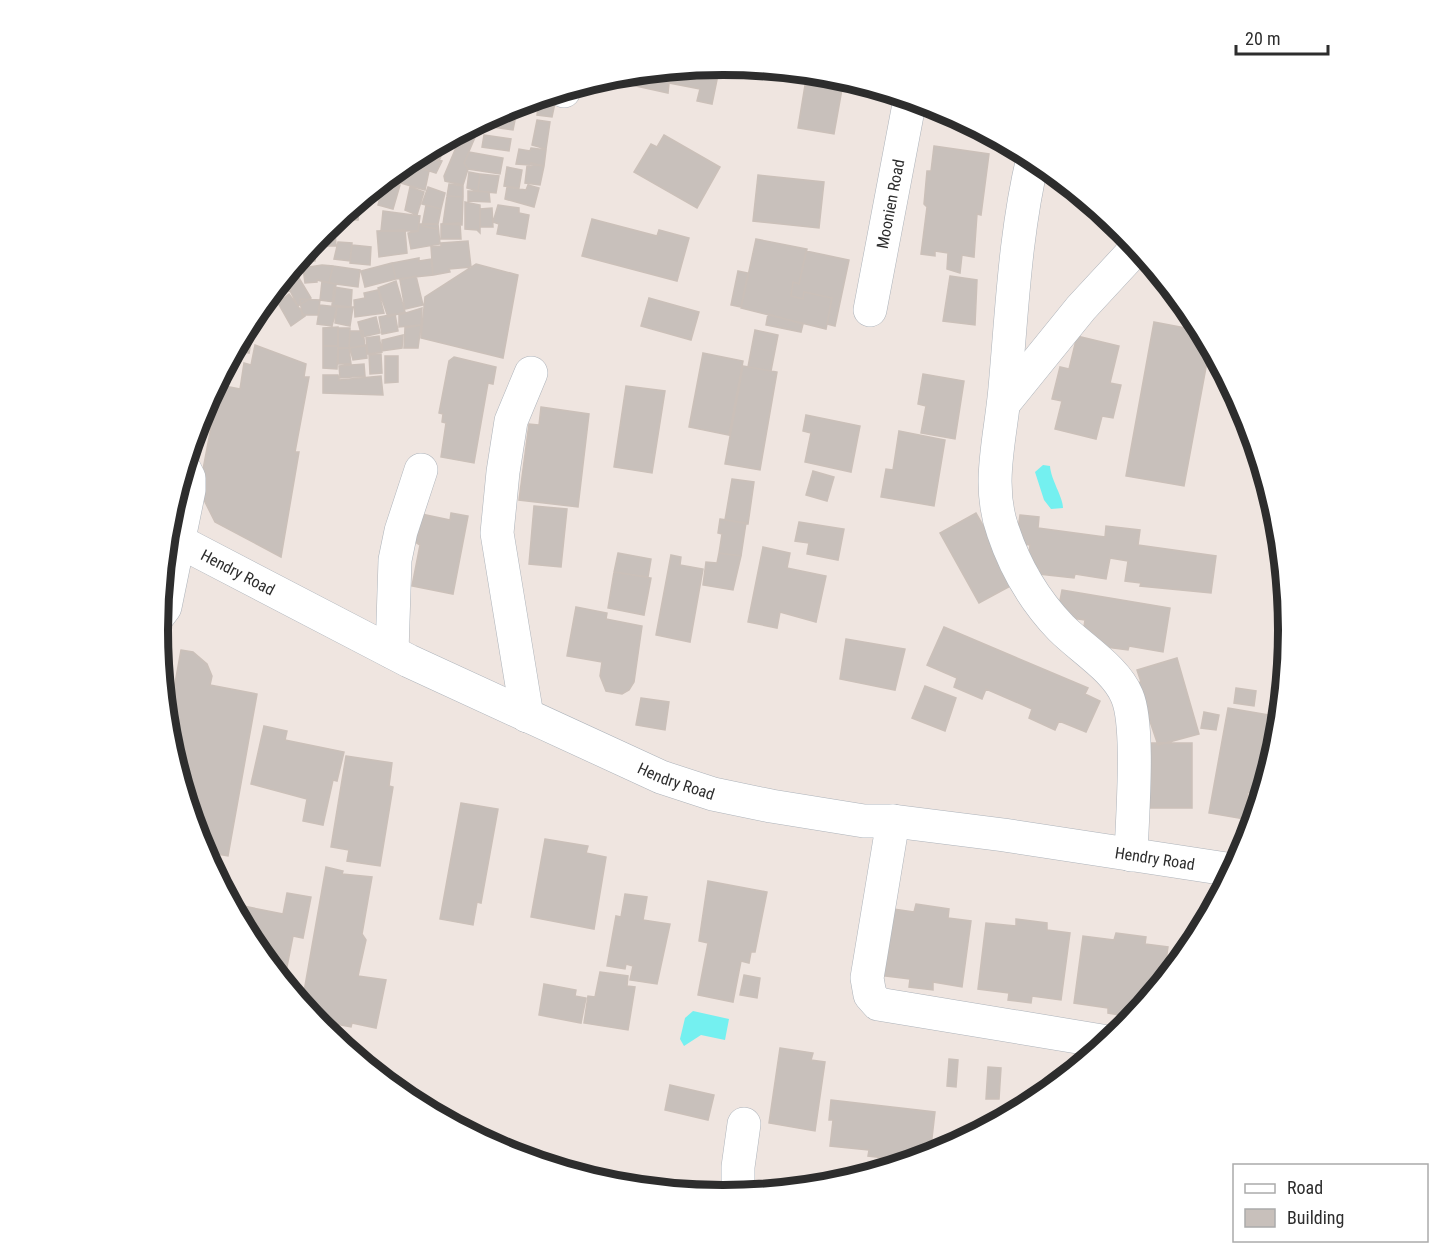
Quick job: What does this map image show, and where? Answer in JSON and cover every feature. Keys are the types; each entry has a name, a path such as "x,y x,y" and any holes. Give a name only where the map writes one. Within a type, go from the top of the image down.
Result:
{"street":[{"name":"Moonien Road","path":"870,310 909,107"},
{"path":"1031,169 1017,236 1004,403 993,480 996,510 1003,533 1020,571 1038,601 1061,627 1115,678 1127,696 1133,740 1131,855"},
{"path":"1004,403 1081,308 1134,257"},
{"path":"528,716 497,533 511,421 531,373"},
{"path":"392,652 395,560 401,531 422,470"},
{"path":"180,516 189,490 189,479"},
{"name":"Hendry Road","path":"176,540 392,652 627,763 713,794 864,821 893,821 1224,869"},
{"path":"893,821 867,978 870,995 878,1004 1096,1040"},
{"path":"738,1185 744,1124"}],"water":[{"path":"1043,465 1050,466 1063,508 1051,509 1044,500 1035,472"},
{"path":"693,1011 729,1019 725,1040 701,1035 684,1046 680,1039 685,1018"}],"building":[{"path":"718,75 712,104 697,101 700,89 669,83 668,93 627,84 687,76"},
{"path":"806,82 842,88 834,134 798,128"},
{"path":"555,103 552,117 537,115 538,107"},
{"path":"507,119 515,120 513,130 490,127"},
{"path":"537,120 550,122 546,149 532,145"},
{"path":"476,135 464,163 468,169 463,185 445,181 444,176 458,143"},
{"path":"484,135 511,139 509,151 482,147"},
{"path":"664,135 720,167 697,208 634,172 651,144 657,147"},
{"path":"934,146 989,154 981,215 977,214 974,257 962,255 960,273 947,269 948,253 935,251 935,256 921,254 927,207 924,204 927,171 931,171"},
{"path":"531,148 546,150 544,166 516,164 519,149 530,151"},
{"path":"443,151 439,161 432,158"},
{"path":"469,152 503,158 500,174 468,169 464,163"},
{"path":"433,158 442,161 436,173 418,167"},
{"path":"531,163 544,166 540,185 525,183 527,166 531,167"},
{"path":"418,167 429,171 425,190 397,182"},
{"path":"507,167 522,170 519,188 504,186"},
{"path":"469,172 480,174 478,191 467,188"},
{"path":"480,174 499,176 496,193 478,191"},
{"path":"758,175 824,182 819,228 753,221"},
{"path":"394,184 400,185 393,209 378,205 381,193"},
{"path":"449,184 463,186 463,197 447,196"},
{"path":"528,185 539,188 534,207 505,199 507,187 526,190"},
{"path":"410,187 424,192 417,215 405,210"},
{"path":"428,187 445,193 441,209 422,204"},
{"path":"468,191 489,192 490,202 468,201"},
{"path":"447,196 463,197 462,225 443,224"},
{"path":"465,202 480,205 480,233 477,230 465,229"},
{"path":"426,205 441,209 437,229 422,226"},
{"path":"498,205 519,208 519,213 529,215 525,239 497,234 499,224 493,222"},
{"path":"492,208 493,227 480,227 480,209"},
{"path":"359,211 358,220 350,220"},
{"path":"383,211 420,216 418,231 381,231"},
{"path":"592,219 657,236 659,230 689,238 677,281 582,256"},
{"path":"460,223 461,239 441,239 441,224"},
{"path":"419,224 438,224 440,244 411,249 408,233 418,231"},
{"path":"405,230 407,253 379,257 377,231"},
{"path":"335,234 336,246 323,246"},
{"path":"756,239 807,249 799,284 793,282 791,296 803,299 804,292 832,298 826,329 741,308"},
{"path":"468,241 471,267 449,269 450,272 433,275 431,247 441,246 441,243"},
{"path":"338,242 352,243 350,261 334,259"},
{"path":"352,245 371,247 370,265 350,263"},
{"path":"806,251 849,260 835,326 827,324 832,298 804,292 803,299 791,296 793,282 799,284"},
{"path":"419,258 419,261 431,259 433,275 396,279 392,263"},
{"path":"392,263 396,279 365,287 361,271"},
{"path":"476,264 518,275 503,358 421,338 425,297"},
{"path":"333,266 329,283 317,280 317,282 305,283 303,268"},
{"path":"333,266 360,270 358,287 329,283"},
{"path":"738,271 748,273 741,307 731,305"},
{"path":"297,275 311,298 298,306 288,286"},
{"path":"416,276 423,305 405,309 400,280"},
{"path":"950,276 977,280 975,325 943,321"},
{"path":"322,281 336,284 334,302 320,300"},
{"path":"396,281 405,312 388,317 378,288"},
{"path":"288,286 291,289 280,296"},
{"path":"334,287 352,290 351,307 332,305"},
{"path":"378,290 384,313 355,317 354,300 365,298 364,293"},
{"path":"289,294 305,316 291,326 278,303"},
{"path":"649,298 699,312 691,340 641,326"},
{"path":"300,299 320,300 318,315 302,315"},
{"path":"320,305 337,307 332,326 317,324"},
{"path":"337,307 353,307 350,326 335,323"},
{"path":"422,308 421,325 399,327 399,315"},
{"path":"395,314 398,331 382,334 379,317"},
{"path":"768,314 803,324 801,332 766,325"},
{"path":"376,317 380,333 362,337 358,322"},
{"path":"1154,322 1188,329 1207,360 1184,486 1126,476"},
{"path":"421,325 418,348 404,348 405,328"},
{"path":"338,327 338,346 323,346 323,328"},
{"path":"338,328 350,328 349,348 338,348"},
{"path":"755,330 778,335 771,371 748,367"},
{"path":"350,331 363,331 365,346 349,348"},
{"path":"403,335 402,348 382,351 382,340"},
{"path":"379,336 382,352 368,354 366,338"},
{"path":"1077,336 1119,346 1110,383 1121,385 1113,418 1102,416 1096,439 1055,429 1062,401 1052,399 1060,367 1069,369"},
{"path":"252,337 249,353 242,352"},
{"path":"255,345 306,364 304,377 309,377 295,452 299,452 281,557 215,522 204,500 201,480 215,408 225,386 240,389 244,363 251,365"},
{"path":"366,345 367,358 353,360 350,348"},
{"path":"323,346 338,346 337,369 323,368"},
{"path":"349,348 351,364 338,364 338,349"},
{"path":"703,353 743,361 729,435 689,427"},
{"path":"381,354 382,373 370,374 369,355"},
{"path":"385,356 398,356 398,382 385,383"},
{"path":"454,357 496,367 493,384 488,383 474,463 441,457 446,423 442,422 443,414 439,413 449,361"},
{"path":"364,364 365,376 340,378 339,366"},
{"path":"743,366 777,372 760,470 725,464"},
{"path":"923,374 964,381 955,439 921,433 926,406 918,404"},
{"path":"323,375 338,375 339,380 381,376 383,395 323,393"},
{"path":"626,386 665,391 652,473 614,467"},
{"path":"541,407 589,414 578,507 519,500 529,424 539,425"},
{"path":"806,415 860,426 851,472 805,462 811,433 803,431"},
{"path":"899,431 945,440 934,506 881,497 886,469 893,470"},
{"path":"813,471 834,477 827,501 806,495"},
{"path":"732,479 754,482 748,524 725,520"},
{"path":"534,506 567,509 561,567 529,564"},
{"path":"451,513 468,516 453,594 412,586 420,545 415,542 421,514 450,520"},
{"path":"976,513 1016,583 979,603 940,533"},
{"path":"1020,515 1039,517 1038,528 1105,537 1106,526 1140,530 1138,545 1216,556 1211,593 1140,586 1141,583 1125,581 1128,561 1110,558 1106,579 1075,574 1074,578 1039,574 1040,569 1027,567 1030,545 1016,543"},
{"path":"720,519 746,523 741,556 719,553 722,534 718,533"},
{"path":"799,522 844,529 838,560 807,554 809,543 795,541"},
{"path":"763,547 790,553 787,568 826,576 816,622 780,612 777,628 748,622"},
{"path":"618,553 651,559 648,577 614,572"},
{"path":"719,553 741,556 733,590 703,585 706,562 717,563"},
{"path":"671,555 681,557 680,565 703,569 690,642 656,635"},
{"path":"614,572 651,578 644,615 608,608"},
{"path":"1062,590 1170,608 1163,652 1129,646 1128,650 1098,646 1082,639 1085,620 1057,616"},
{"path":"576,607 607,613 606,619 642,626 634,682 629,690 622,694 606,691 600,676 602,662 567,656"},
{"path":"944,627 1088,688 1085,694 1100,701 1086,732 1059,721 1055,730 1029,718 1032,709 986,689 982,699 954,687 957,678 927,665"},
{"path":"846,639 905,649 895,690 840,679"},
{"path":"181,650 193,652 207,664 212,676 210,685 257,694 228,856 217,854 217,856 197,808 179,738 172,697"},
{"path":"1177,658 1199,734 1158,745 1137,683 1141,682 1137,670"},
{"path":"925,686 956,698 945,731 912,718"},
{"path":"1236,688 1256,691 1254,706 1234,703"},
{"path":"641,698 669,702 665,730 636,725"},
{"path":"1228,708 1271,715 1259,774 1253,793 1248,792 1244,819 1209,813"},
{"path":"1204,712 1219,715 1216,730 1201,728"},
{"path":"264,726 287,731 285,740 344,752 337,781 333,780 323,825 303,821 307,799 251,784"},
{"path":"1143,743 1192,743 1192,808 1150,808 1150,774"},
{"path":"346,756 392,763 389,786 393,787 380,866 347,861 349,850 331,847"},
{"path":"461,803 498,809 481,903 477,902 473,925 440,919"},
{"path":"545,839 588,846 586,853 606,857 594,929 531,917"},
{"path":"326,867 343,871 342,874 372,877 362,934 366,940 358,976 386,980 376,1028 352,1023 351,1027 333,1024 304,993"},
{"path":"708,881 767,892 755,952 751,952 749,963 741,961 733,1002 698,995 708,943 699,941"},
{"path":"287,893 311,897 303,938 293,936 286,972 241,906 283,914"},
{"path":"625,894 647,897 643,920 670,924 657,984 630,980 633,966 626,964 625,969 607,966 616,916 621,917"},
{"path":"916,904 949,909 948,918 971,921 962,987 933,982 933,990 909,987 910,979 878,975 887,908 914,912"},
{"path":"1016,919 1047,923 1047,930 1070,933 1061,1000 1032,996 1031,1003 1008,1000 1009,993 978,989 986,923 1016,926"},
{"path":"1116,933 1146,937 1145,944 1168,947 1165,965 1121,1015 1108,1013 1108,1008 1074,1003 1083,936 1114,940"},
{"path":"600,972 628,976 627,986 635,987 628,1030 584,1023 588,996 595,997"},
{"path":"744,975 760,978 757,998 740,995"},
{"path":"544,984 576,990 575,996 586,998 581,1023 539,1015"},
{"path":"780,1048 813,1053 811,1060 825,1062 815,1131 769,1123"},
{"path":"949,1059 958,1060 956,1087 947,1086"},
{"path":"988,1067 1001,1068 999,1099 986,1099"},
{"path":"670,1085 714,1095 708,1120 665,1110"},
{"path":"831,1100 935,1112 931,1144 892,1159 868,1156 869,1150 830,1146 833,1120 829,1120"}]}
